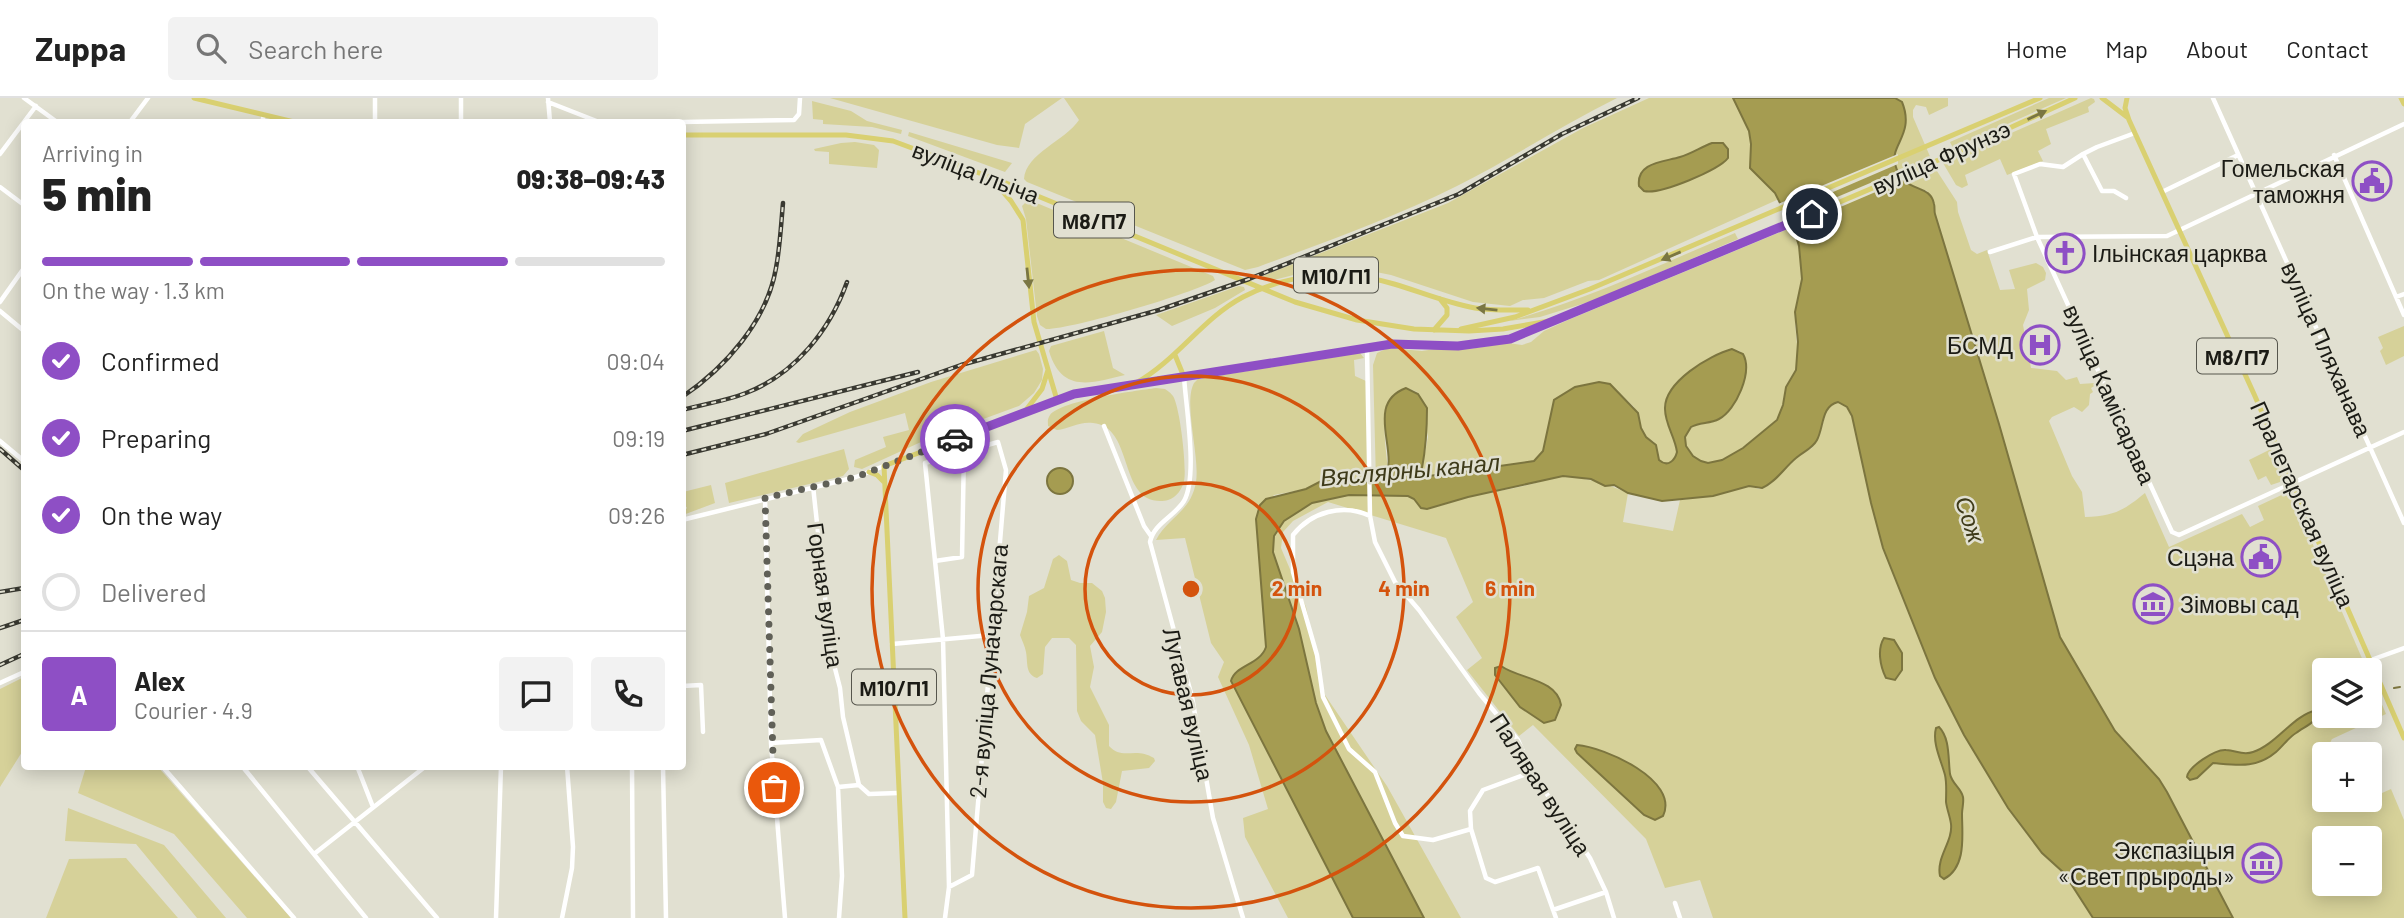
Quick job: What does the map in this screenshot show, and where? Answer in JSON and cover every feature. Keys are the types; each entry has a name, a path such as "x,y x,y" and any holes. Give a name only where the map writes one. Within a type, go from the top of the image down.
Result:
{"main road":[{"path":"194,98 281,119"},
{"name":"вуліца Фрунзэ","path":"1535,310 1734,229 2040,98"},
{"name":"вуліца Фрунзэ","path":"884,466 1074,394 1392,344 1478,345 1529,333 1556,319 1955,153 2075,98"},
{"name":"М8/П7","path":"2104,99 2117,102 2127,98"},
{"name":"Пралетарская вуліца","path":"2127,98 2129,120 2370,658"},
{"path":"2401,98 2404,104"},
{"name":"Пралетарская вуліца","path":"2104,99 2129,120"},
{"name":"вуліца Ільіча","path":"686,135 846,135 878,138 925,151 1295,302 1357,320 1434,330 1482,331 1556,319"},
{"path":"990,177 1023,220 1034,322 1057,400"},
{"name":"М10/П1","path":"1134,385 1163,367 1233,303 1253,292 1296,279 1358,276 1476,308 1535,310"},
{"path":"1434,330 1447,315 1447,308 1440,299"},
{"name":"вуліца Ільіча","path":"1458,330 1535,310"},
{"path":"1175,355 1184,377"},
{"path":"1024,412 1042,389 1048,366"},
{"name":"М10/П1","path":"884,466 905,918"},
{"path":"869,472 884,482"},
{"name":"Пралетарская вуліца","path":"2382,686 2404,738"}],"street":[{"path":"24,98 53,119"},
{"path":"133,119 148,98"},
{"path":"375,98 375,119"},
{"path":"461,98 461,119"},
{"path":"686,122 794,120 799,114 800,98"},
{"name":"вуліца Пляханава","path":"2213,98 2404,523"},
{"path":"550,119 548,100 592,119"},
{"path":"26,119 36,106"},
{"path":"263,119 264,115"},
{"path":"1990,252 2037,237 2160,236 2179,230 2404,124"},
{"path":"0,154 21,126"},
{"path":"2126,198 2115,191 2102,191 2083,154 2135,133"},
{"name":"вуліца Камісарава","path":"2083,154 2063,167 2040,164 2014,174 2037,237 2175,534 2179,535 2293,483"},
{"path":"2162,192 2238,155"},
{"path":"2334,155 2404,314"},
{"path":"0,187 21,203"},
{"path":"0,302 21,272"},
{"path":"2396,297 2404,294"},
{"path":"0,311 21,328"},
{"name":"Палявая вуліца","path":"1367,348 1370,516 1375,542 1395,583 1424,617 1479,694 1518,740 1531,772 1590,858 1606,892 1614,918"},
{"path":"1151,536 1183,502 1189,486 1191,468 1184,377"},
{"name":"Лугавая вуліца","path":"1104,426 1144,526 1151,536 1154,561 1192,697 1213,818 1243,918"},
{"path":"2293,483 2404,432"},
{"path":"0,441 21,458"},
{"name":"2-я вуліца Луначарскага","path":"949,887 972,875 990,635 1006,470 998,442 964,452"},
{"path":"935,561 962,557 964,452 925,463 935,561 943,639 949,887 945,918"},
{"path":"686,519 884,466"},
{"name":"Горная вуліца","path":"813,486 831,653 859,785"},
{"path":"765,498 771,743 785,918"},
{"path":"1370,516 1350,509 1335,510 1300,526 1293,535 1293,572 1317,655 1323,697 1349,749 1375,772 1395,823 1403,836 1433,840 1471,829"},
{"path":"892,644 990,635"},
{"path":"2376,658 2404,648"},
{"path":"0,683 21,673"},
{"path":"686,686 701,685 703,732"},
{"path":"771,743 821,740 838,787 842,876 839,918"},
{"path":"166,770 295,918"},
{"path":"245,770 366,918"},
{"path":"310,770 436,918"},
{"path":"359,770 373,807"},
{"path":"314,854 421,770"},
{"path":"496,918 501,770"},
{"path":"562,918 572,868 573,847 567,770"},
{"path":"632,770 633,918"},
{"path":"663,770 666,918"},
{"path":"1531,772 1483,790 1470,811 1471,829 1483,874 1495,882 1538,868 1556,918"},
{"path":"838,787 859,785 869,794 898,793"},
{"path":"1553,910 1606,892"},
{"path":"1675,903 1680,918"}],"shaded area":[{"path":"830,98 1062,98 1025,124 1019,148 997,145"},
{"path":"1064,98 1617,98 1433,198 1334,239 1245,270 1027,182 1024,179 1031,162 1079,120"},
{"path":"1649,98 1733,98 1749,131 1750,168 1773,189 1779,199 1599,280 1588,281 1544,298 1523,300 1510,306 1473,302 1391,275 1366,270 1313,270 1270,281 1262,278 1448,203 1583,128"},
{"path":"1895,98 1948,98 1948,106 1929,115 1926,107 1916,105 1913,117 1935,168 1957,202 1971,250 1977,254 1987,250 2000,290 2015,289 2009,270 2036,263 2043,267 2046,273 2045,280 2027,289 2029,310 2023,325 2031,368 2057,371 2066,380 2077,377 2080,384 2096,385 2091,388 2093,392 2090,394 2089,405 2082,412 2074,407 2049,421 2072,476 2082,492 2085,517 2118,511 2145,493 2169,547 2242,514 2250,527 2264,520 2258,506 2290,491 2362,658 2312,658 2312,728 2356,728 2330,742 2312,742 2312,812 2382,812 2382,793 2391,789 2404,820 2404,918 2233,918 2159,779 2115,731 2061,639 1934,204 1927,191 1903,180 1897,171 1894,155 1904,131 1904,105"},
{"path":"2049,98 2066,98 1953,148 1950,142"},
{"path":"2091,98 2095,102 2088,107 2089,112 2046,129 2051,144 2038,151 2043,161 2007,175 2000,159 1965,175 1968,185 1962,188 1956,185 1943,163"},
{"path":"812,101 851,111 867,121 902,130 901,134 872,127 823,124 823,120 813,119"},
{"path":"909,132 1012,163 1005,172 908,136"},
{"path":"841,143 874,145 879,150 877,168 829,164 829,152 814,149"},
{"path":"1026,202 1039,204 1213,276 1215,280 1132,310 1079,324 1046,329 1040,325 1037,316 1026,219 1022,206"},
{"path":"1793,227 1802,270 1795,311 1797,364 1787,385 1778,418 1739,450 1718,461 1708,462 1699,460 1691,453 1684,441 1692,427 1718,420 1735,403 1742,386 1746,362 1740,351 1731,351 1696,367 1668,396 1665,416 1677,452 1675,458 1668,463 1659,460 1654,442 1646,437 1634,407 1610,384 1599,382 1575,387 1554,400 1543,451 1534,461 1426,476 1422,468 1428,437 1425,422 1427,408 1417,392 1410,389 1397,394 1387,405 1385,445 1388,472 1384,479 1376,481 1373,365 1377,353 1388,348 1422,351 1469,349 1508,343 1522,345 1568,320"},
{"path":"1735,233 1738,239 1595,300 1540,317 1509,321 1595,292"},
{"path":"1239,286 1245,290 1215,308 1172,326 1156,315"},
{"path":"2404,326 2404,356 2386,365 2378,337"},
{"path":"1104,331 1113,368 1125,375 1101,381 1080,382 1070,380 1062,374 1049,351 1051,346"},
{"path":"1036,350 1043,369 1042,380 1034,393 1019,406 921,442 862,469 854,467 855,460 886,447 883,437 909,430 905,413 796,442 803,434 850,412 931,382"},
{"path":"1360,353 1364,358 1354,360 1355,376 1366,381 1369,482 1334,478 1306,489 1274,495 1256,519 1267,644 1299,629 1276,564 1274,538 1278,528 1302,507 1337,496 1374,493 1406,496 1422,506 1434,507 1470,496 1563,476 1597,482 1628,493 1623,522 1673,531 1680,500 1718,495 1749,486 1759,489 1768,486 1797,457 1812,448 1820,434 1827,409 1833,403 1840,403 1847,407 1852,416 1871,503 1888,561 1935,678 1964,735 2008,808 2042,853 2069,879 2093,918 1713,918 1700,880 1665,888 1646,839 1533,725 1519,736 1467,670 1482,658 1456,617 1473,602 1446,538 1328,502 1293,521 1283,532 1281,548 1306,607 1325,695 1387,786 1461,918 1288,918 1245,837 1243,818 1268,809 1249,745 1218,677 1224,662 1211,643 1185,538 1156,540 1189,500 1196,482 1190,403 1194,383 1198,379"},
{"path":"1156,388 1165,389 1176,402 1185,464 1182,487 1168,500 1152,500 1139,491 1119,444 1105,426 1088,423 1057,430 1048,426 1050,415 1069,405"},
{"path":"844,449 849,469 843,476 729,503 725,483"},
{"path":"2271,449 2284,475 2280,482 2271,485 2266,476 2258,480 2249,460"},
{"path":"711,485 715,503 686,514 686,491"},
{"path":"1059,555 1067,561 1071,580 1092,583 1102,591 1105,598 1106,612 1102,632 1090,646 1094,667 1090,687 1109,725 1109,746 1119,753 1141,753 1154,758 1155,761 1149,768 1122,771 1116,802 1111,809 1106,808 1103,802 1103,783 1095,735 1081,721 1077,711 1076,645 1069,638 1052,638 1045,647 1043,674 1037,678 1029,671 1026,650 1020,635 1029,596 1044,588 1053,559"},
{"path":"21,678 21,754 0,787 0,689"},
{"path":"85,770 161,770 291,918 247,918 174,834 78,793"},
{"path":"68,808 164,845 226,918 197,918 136,844 65,841"},
{"path":"126,858 178,918 46,918 69,859"}],"water":[{"path":"1733,98 1895,98 1902,102 1906,123 1894,157 1895,164 1904,180 1932,197 2060,637 2115,731 2159,779 2233,918 2093,918 2064,873 2042,853 2008,808 1964,735 1935,678 1883,548 1852,416 1847,407 1838,402 1826,412 1813,446 1762,488 1749,486 1713,496 1662,501 1628,493 1614,485 1605,486 1591,479 1563,476 1427,509 1421,508 1408,496 1349,495 1312,503 1284,521 1274,536 1273,552 1299,629 1316,703 1326,731 1424,918 1353,918 1231,681 1237,671 1259,658 1266,647 1256,519 1260,505 1266,499 1306,489 1325,479 1369,482 1384,479 1389,456 1385,430 1387,405 1393,395 1406,388 1418,394 1427,408 1422,468 1423,473 1429,476 1534,461 1543,451 1554,400 1575,387 1599,382 1610,384 1638,413 1646,437 1656,445 1659,460 1668,463 1677,452 1665,415 1667,399 1672,389 1690,371 1712,357 1732,349 1743,354 1746,362 1744,380 1737,399 1719,419 1691,427 1685,437 1686,446 1693,456 1701,461 1708,463 1722,460 1743,448 1777,420 1786,387 1796,370 1798,342 1795,312 1802,279 1799,246 1775,193 1750,168 1749,131"},
{"path":"1712,143 1723,143 1728,149 1728,158 1713,169 1663,189 1644,191 1639,186 1642,172 1652,164 1684,156"},
{"path":"1060,468 1069,472 1073,481 1069,490 1060,494 1051,490 1047,481 1051,472"},
{"path":"1884,638 1894,640 1902,653 1902,670 1895,680 1886,678 1882,668 1880,652"},
{"path":"1501,666 1545,685 1558,696 1561,705 1555,720 1544,723 1520,707 1495,675 1495,668"},
{"path":"2312,712 2312,723 2293,735 2269,757 2246,765 2213,763 2197,778 2190,780 2187,777 2197,764 2221,750 2246,753 2262,748"},
{"path":"1939,727 1947,742 1951,777 1963,799 1960,858 1957,867 1944,879 1940,876 1939,869 1950,837 1951,824 1946,802 1945,775 1935,740 1936,728"},
{"path":"1577,745 1621,759 1650,778 1661,790 1665,803 1663,816 1655,820 1644,815 1577,753"}],"pier":[{"path":"1898,154 1898,164 1782,214 1778,204"},
{"path":"1901,170 1906,179 1789,229 1785,219"}],"waterway":[{"path":"2394,688 2400,687"}],"railway":[{"path":"686,454 766,434 961,365 1159,310 1249,279 1459,194 1562,134 1638,98"},
{"path":"686,394 714,372 742,342 764,306 776,268 783,203"},
{"path":"686,409 738,396 764,385 780,374 795,362 820,333 831,317 847,282"},
{"path":"686,430 918,372"},
{"path":"0,449 21,467"},
{"path":"0,592 21,588"},
{"path":"0,628 21,621"},
{"path":"0,665 21,655"}],"way so far":[{"path":"774,788 765,498 856,477 955,439"}],"place":[{"name":"Гомельская таможня","path":"2372,181"},
{"name":"Ільінская царква","path":"2065,253"},
{"name":"БСМД","path":"2040,345"},
{"name":"Сцэна","path":"2261,557"},
{"name":"Зімовы сад","path":"2153,604"},
{"name":"Экспазіцыя «Свет прыроды»","path":"2262,863"}],"route":[{"path":"955,439 1074,394 1392,344 1458,346 1510,339 1812,214"}],"water label":[{"name":"Вяслярны канал","path":"1410,469"},
{"name":"Сож","path":"1971,519"}]}
